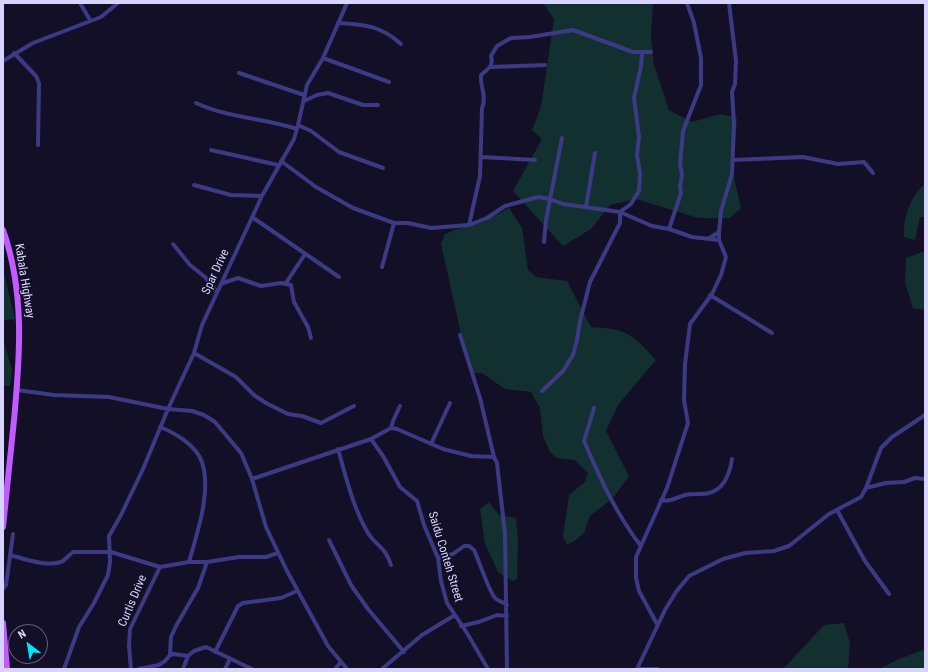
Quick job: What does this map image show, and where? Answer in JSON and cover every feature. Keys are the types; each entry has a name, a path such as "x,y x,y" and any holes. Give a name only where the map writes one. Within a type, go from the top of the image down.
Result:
{"main road":[{"name":"Kabala Highway","path":"3,230 14,272 18,298 20,351 3,526"},
{"path":"3,623 7,669"}],"street":[{"path":"80,3 90,20"},
{"path":"3,61 32,43 90,20 102,17 118,3"},
{"name":"Spar Drive","path":"64,669 79,627 94,603 108,575 111,552 109,536 121,516 140,476 160,427 194,353 202,325 262,196 279,163 294,139 304,101 306,85 323,58 347,3"},
{"path":"669,228 681,194 680,186 682,175 680,164 683,131 699,92 701,80 701,58 694,23 687,3"},
{"path":"657,624 639,591 636,578 636,557 673,473 688,422 684,400 685,364 689,329 699,310 710,296 721,275 726,257 719,240 719,232 721,211 731,181 734,124 732,92 735,84 736,61 729,3"},
{"path":"338,23 364,24 380,29 401,44"},
{"path":"491,67 491,56 493,51 511,38 530,37 573,30 633,52 642,54 651,52"},
{"path":"14,53 36,76 39,83 38,145"},
{"path":"620,212 630,204 639,191 640,174 637,155 639,137 634,98 642,66 642,54"},
{"path":"323,58 389,82"},
{"path":"469,225 480,176 482,108 485,101 484,92 480,84 481,75 491,67 545,65"},
{"path":"239,74 304,95"},
{"path":"304,101 317,95 328,93 363,105 378,105"},
{"path":"196,104 228,115 254,118 298,127 311,132 339,152 383,168"},
{"path":"544,242 550,198 562,138"},
{"path":"211,150 279,163 316,187 353,208 394,223 408,223 431,228 469,225 487,218 505,206 538,197 550,198 563,204 620,212 652,226 669,228 692,237 719,240"},
{"path":"586,207 595,153"},
{"path":"481,157 535,160"},
{"path":"733,160 803,157 838,164 864,162 873,173"},
{"path":"194,186 231,195 262,196"},
{"path":"542,391 563,371 573,355 578,340 580,321 590,282 620,223 620,212"},
{"path":"252,218 339,278"},
{"path":"382,267 394,223"},
{"path":"708,239 719,232"},
{"path":"173,244 190,265 205,277 218,292"},
{"path":"286,283 305,254"},
{"path":"222,283 238,278 261,286 286,283 291,285 294,302 308,327 311,338"},
{"path":"710,296 772,333"},
{"path":"460,335 480,398 494,457 497,463 505,534 507,669"},
{"path":"194,353 236,377 254,395 288,414 302,416 321,423 354,406"},
{"path":"17,390 54,395 109,397 168,409 192,411 204,415 215,422 241,453 252,479 266,527 278,553 328,646 347,669"},
{"path":"431,444 450,403"},
{"path":"391,428 400,406"},
{"path":"594,408 584,441 615,507 628,529 641,546"},
{"path":"658,669 638,669 657,624 676,592 689,576 699,570 730,557 745,553 782,549 836,510 856,500 866,488 881,448 892,437 925,415"},
{"path":"160,427 186,441 202,460 204,473 204,500 189,562"},
{"path":"252,479 371,439 391,428 397,429 443,449 471,456 494,457"},
{"name":"Saidu Conteh Street","path":"371,439 383,456 400,487 417,501 424,525 438,558 443,593 447,603 488,669"},
{"path":"338,449 348,484 368,534 383,548 390,565"},
{"path":"661,500 671,501 688,494 710,493 723,482 729,474 732,459"},
{"path":"866,488 886,483 904,482 915,478 925,479"},
{"path":"836,510 865,561 889,594"},
{"path":"3,589 6,585 13,534"},
{"path":"329,540 351,585 368,609 404,652"},
{"path":"438,558 453,554 464,546 469,546 474,550 492,593 497,600 504,602 507,606"},
{"path":"10,555 40,562 53,563 62,562 73,552 111,552 160,567 189,562 208,562 239,557 266,557 278,553"},
{"path":"138,669 154,667 165,661 170,655 171,637 198,588 208,562"},
{"name":"Curtis Drive","path":"132,669 129,646 130,629 160,567"},
{"path":"215,652 238,606 243,603 281,598 297,590"},
{"path":"461,626 479,622 497,615 507,616"},
{"path":"382,669 404,652 422,634 455,616"},
{"path":"183,669 188,656 199,648 206,647 252,669"},
{"path":"170,655 178,654 188,656"},
{"path":"225,669 230,659"},
{"path":"335,669 341,662"}],"green space":[{"path":"543,3 653,3 651,36 654,65 669,110 692,122 720,114 737,118 733,173 741,208 730,218 698,218 636,199 610,205 591,229 563,246 513,191 542,139 532,130 541,107 554,19"},
{"path":"925,184 925,217 920,217 915,240 904,237 908,208 915,195"},
{"path":"509,208 522,228 528,270 536,277 567,281 591,327 613,329 628,334 641,344 656,360 618,405 606,431 629,476 613,498 590,516 584,533 567,545 563,537 569,495 585,482 588,473 575,460 557,458 550,452 543,436 540,408 531,392 505,389 482,373 473,373 468,365 441,244 445,234 483,222"},
{"path":"925,251 925,310 913,308 905,283 906,258"},
{"path":"3,269 15,319 5,320 3,325"},
{"path":"3,339 12,370 10,386 3,386"},
{"path":"489,502 499,515 516,518 518,540 517,579 513,581 498,572 485,544 480,509"},
{"path":"844,623 850,643 848,669 783,669 824,625"},
{"path":"925,649 925,669 879,669 897,660"}]}
